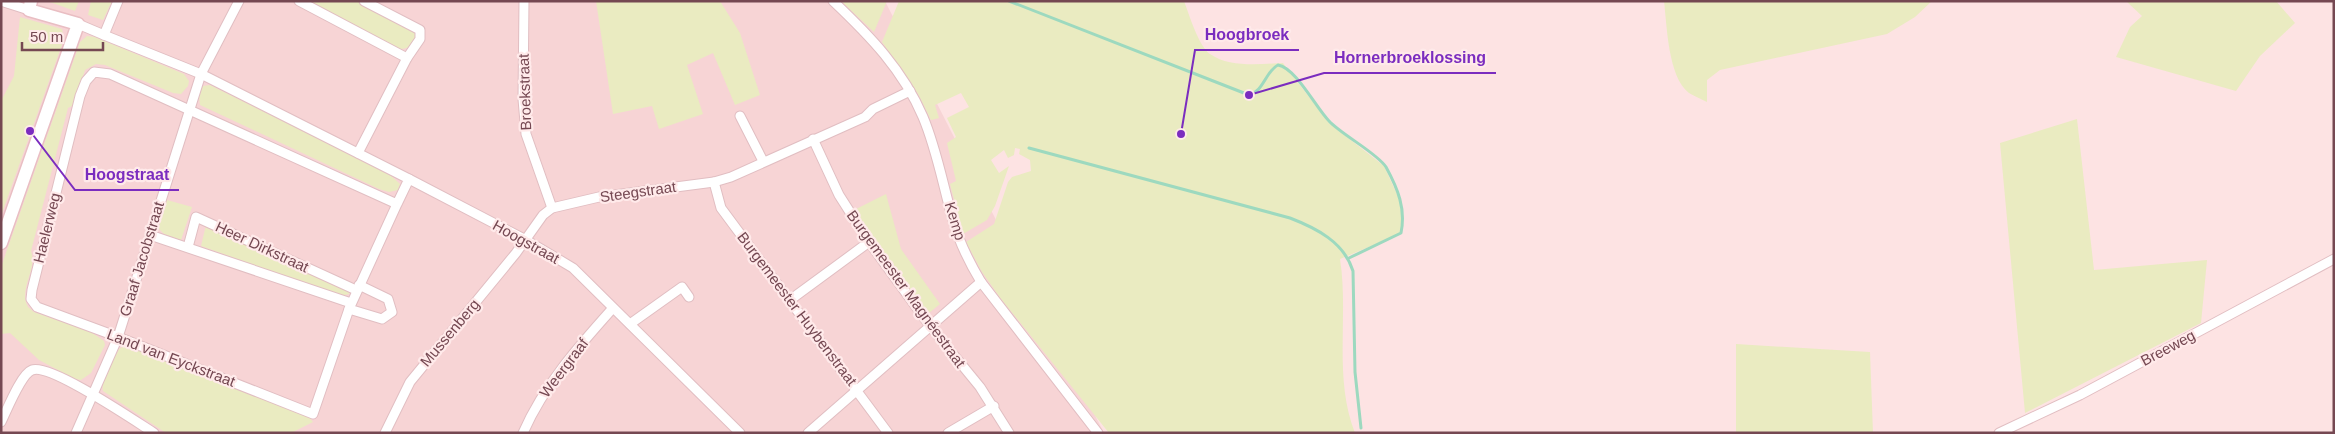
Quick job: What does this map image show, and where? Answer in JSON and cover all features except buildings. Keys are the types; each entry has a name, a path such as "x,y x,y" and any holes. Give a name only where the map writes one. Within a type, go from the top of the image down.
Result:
{"street":[{"path":"1,1 30,5 104,35 118,1"},
{"name":"Graaf Jacobstraat","path":"76,433 118,337 188,108 201,74 239,1"},
{"path":"299,1 407,58"},
{"path":"358,154 407,58 420,39 420,30 364,1"},
{"name":"Broekstraat","path":"524,1 523,99 526,134 552,208"},
{"name":"Kemp","path":"833,1 874,40 910,91 923,118 936,154 953,221 963,248 980,282 1098,433"},
{"path":"1,243 78,24"},
{"name":"Hoogstraat","path":"104,35 201,74 526,240 573,268 740,433"},
{"name":"Haelerweg","path":"31,299 47,222 80,96 86,81 94,72 110,74 188,108"},
{"name":"Steegstraat","path":"552,208 600,197 714,182 732,177 763,161 865,117 873,109 910,91"},
{"path":"188,108 397,204"},
{"path":"740,116 763,161"},
{"name":"Burgemeester Magnéestraat","path":"813,139 839,195 869,242 930,326 994,406 1009,433"},
{"path":"350,306 409,179"},
{"name":"Burgemeester Huybenstraat","path":"714,182 721,208 888,433"},
{"path":"526,240 543,215 552,208"},
{"name":"Heer Dirkstraat","path":"150,235 188,247 382,319 392,312 388,299 358,288 196,217 188,247"},
{"name":"Mussenberg","path":"385,433 410,382 526,240"},
{"path":"790,300 869,242"},
{"name":"Breeweg","path":"2000,433 2080,395 2334,259"},
{"path":"808,433 980,282"},
{"path":"630,324 682,288 689,296"},
{"name":"Land van Eyckstraat","path":"31,299 37,308 118,337 313,414 350,306"},
{"name":"Weergraaf","path":"522,433 532,411 553,381 613,308"},
{"path":"1,422 24,377 31,370 41,368 93,394 154,433"},
{"path":"948,433 994,406"}],"shaded area":[{"path":"1,1 885,1 1104,433 1,433"}],"green space":[{"path":"47,1 79,1 75,11"},
{"path":"91,1 112,1 103,20 88,15"},
{"path":"308,1 357,1 415,31 417,36 411,46 400,49"},
{"path":"596,1 720,1 740,33 760,95 735,105 713,53 687,65 703,114 659,129 652,106 613,114"},
{"path":"841,1 887,1 874,32"},
{"path":"899,1 1184,1 1198,38 1210,54 1236,63 1283,63 1329,123 1384,166 1401,203 1402,222 1400,234 1340,259 1343,302 1343,368 1348,412 1355,433 1109,433 1001,299 982,272 966,242 994,224 1008,182 1012,177 1031,171 1030,160 1019,154 1020,149 1015,148 1014,155 1008,158 1004,150 991,160 999,173 1009,166 995,206 987,220 963,234 950,184 956,181 947,143 956,137 947,118 969,107 961,93 935,105 939,118 931,120 918,94 882,42"},
{"path":"1664,1 1932,1 1915,17 1887,34 1720,70 1707,80 1707,102 1689,93 1677,75 1670,50"},
{"path":"2126,1 2276,1 2295,23 2260,56 2236,91 2116,57 2130,27 2142,16"},
{"path":"20,17 62,29 64,39 1,216 1,101 14,76"},
{"path":"87,36 95,37 184,74 189,81 188,86 181,94 173,93 105,65 96,64 85,70 74,105 68,108 31,251 32,265 25,293 28,307 34,312 91,332 104,341 105,345 91,373 81,380 75,379 39,360 10,333 1,334 1,267 80,42"},
{"path":"210,85 388,173 400,184 398,190 389,192 379,189 200,105 199,95 203,86"},
{"path":"2077,119 2094,270 2207,260 2201,323 2025,413 2000,143"},
{"path":"886,194 901,249 940,304 929,313 923,311 854,210"},
{"path":"167,200 192,207 181,240 164,234 158,228"},
{"path":"206,225 351,290 349,294 340,296 201,246"},
{"path":"1736,344 1870,352 1873,433 1736,433"},
{"path":"124,346 131,346 308,416 313,422 291,433 166,433 103,391 103,380 108,369 119,349"}],"waterway":[{"path":"1009,1 1249,95 1258,90 1270,72 1278,65 1292,73 1329,121 1386,167 1400,199 1402,207 1401,233 1349,258"},
{"path":"1029,148 1290,218 1310,226 1328,237 1343,252 1353,271 1355,372 1361,428"}],"place":[{"name":"Hornerbroeklossing","path":"1249,95"},
{"name":"Hoogstraat","path":"30,131"},
{"name":"Hoogbroek","path":"1181,134"}]}
